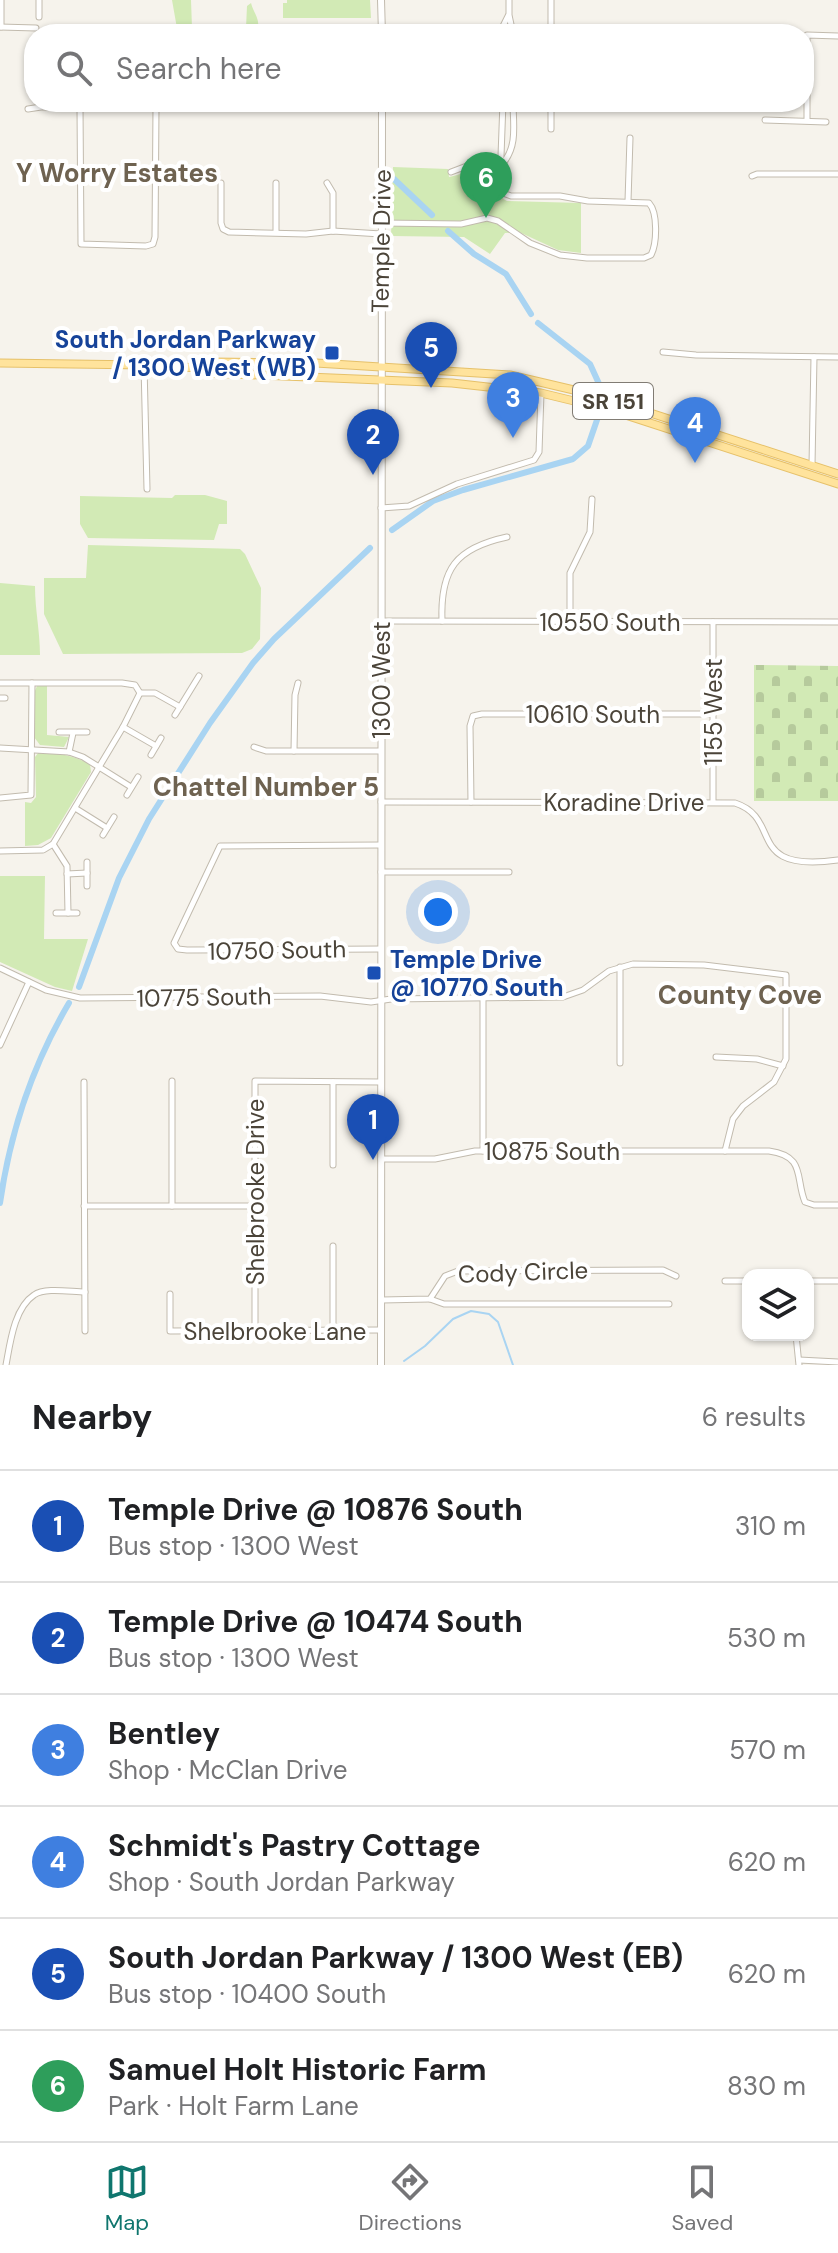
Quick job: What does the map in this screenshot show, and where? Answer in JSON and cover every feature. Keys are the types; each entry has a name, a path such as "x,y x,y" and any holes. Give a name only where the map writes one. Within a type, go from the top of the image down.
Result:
{"main road":[{"name":"SR 151","path":"200,368 210,362 380,366 510,375 581,391 838,474"},
{"name":"SR 151","path":"0,363 144,365 200,368 209,373 500,387 607,409 838,484"}],"street":[{"path":"1,0 1,27 24,28"},
{"path":"39,0 39,17"},
{"path":"381,0 382,24"},
{"path":"509,0 511,24"},
{"path":"551,0 551,24"},
{"path":"504,24 509,15"},
{"path":"814,35 838,36"},
{"path":"80,112 81,244 153,244 156,112"},
{"name":"Temple Drive","path":"380,380 382,112"},
{"path":"382,223 465,224 479,218 491,218 530,243 560,255 644,258 651,255 654,251 655,212 651,204 644,201 508,196 500,187 503,112"},
{"path":"451,172 472,164 502,164 509,156 513,143 513,112"},
{"path":"551,112 551,129"},
{"path":"807,112 807,120"},
{"path":"765,120 826,122"},
{"path":"628,201 630,138"},
{"path":"752,176 838,174"},
{"path":"221,183 223,229 242,234 333,231 381,234"},
{"path":"276,183 276,232"},
{"path":"327,183 333,193 333,231"},
{"path":"663,352 838,357"},
{"path":"812,465 814,357"},
{"path":"144,365 147,489"},
{"name":"1300 West","path":"380,380 381,1365"},
{"path":"381,508 409,506 457,484 534,460 539,452 541,393"},
{"path":"570,622 570,573 590,532 592,499"},
{"path":"442,621 443,588 454,563 475,547 507,537"},
{"name":"10550 South","path":"381,621 838,622"},
{"name":"1155 West","path":"713,622 713,802"},
{"path":"175,715 199,676"},
{"path":"0,683 122,683 135,685 140,693"},
{"path":"0,798 31,795 32,683"},
{"path":"294,751 298,683"},
{"path":"140,693 155,693 180,707"},
{"path":"0,851 43,850 53,844 140,693"},
{"name":"10610 South","path":"471,802 470,726 473,716 713,714"},
{"path":"123,727 156,746"},
{"path":"59,732 87,732"},
{"path":"69,752 73,733"},
{"path":"151,755 161,738"},
{"path":"254,747 266,751 381,751"},
{"path":"0,748 69,752 131,787"},
{"path":"127,795 138,777"},
{"name":"Koradine Drive","path":"381,802 735,803 757,819 772,850 785,859 838,860"},
{"path":"75,808 107,828"},
{"path":"103,835 114,817"},
{"path":"53,844 64,858 68,913"},
{"name":"10750 South","path":"381,845 220,846 176,934 174,947 187,950 381,949"},
{"path":"87,862 87,886"},
{"path":"381,872 509,872"},
{"path":"67,874 87,873"},
{"path":"56,913 77,913"},
{"path":"620,1063 620,967 642,963 704,965 786,975 787,1051 783,1066 769,1087 738,1112 730,1127 725,1151"},
{"name":"10775 South","path":"0,968 54,993 80,998 320,996 360,1002 563,997 583,990 609,971 620,967"},
{"path":"0,1045 2,1033 29,982"},
{"path":"483,999 483,1151"},
{"path":"716,1057 757,1059 783,1066"},
{"path":"172,1081 172,1206"},
{"name":"Shelbrooke Drive","path":"255,1332 255,1081 380,1082"},
{"path":"84,1082 85,1331"},
{"path":"333,1082 333,1165"},
{"name":"10875 South","path":"381,1159 435,1159 483,1151 769,1151 783,1154 798,1169 805,1202 838,1205"},
{"path":"84,1206 255,1206"},
{"path":"333,1246 333,1330"},
{"name":"Cody Circle","path":"382,1300 430,1299 445,1276 453,1271 663,1270 676,1276"},
{"path":"725,1281 742,1281"},
{"path":"814,1281 838,1281"},
{"path":"6,1365 17,1319 36,1293 85,1292"},
{"name":"Shelbrooke Lane","path":"170,1294 170,1331 381,1330"},
{"path":"430,1299 444,1304 669,1304"},
{"path":"797,1341 799,1362 838,1362"}],"green space":[{"path":"172,0 191,0 192,24 176,24"},
{"path":"287,0 370,0 371,18 283,18 283,3"},
{"path":"251,3 258,22 246,24 247,6"},
{"path":"393,167 448,169 449,177 490,168 496,175 498,193 507,201 581,203 581,253 558,250 519,232 505,233 490,254 464,237 391,236"},
{"path":"175,495 205,495 227,501 227,524 219,524 214,540 88,538 80,524 80,496 172,498"},
{"path":"88,545 240,549 261,588 260,639 252,649 242,653 63,654 44,614 44,578 86,578"},
{"path":"0,583 35,586 40,655 0,655"},
{"path":"754,665 838,666 838,801 754,801"},
{"path":"47,685 47,735 69,737 64,747 40,745 34,737 34,693 37,686"},
{"path":"39,752 77,758 90,764 91,772 51,838 38,845 25,846 25,802 31,803 36,797 35,757"},
{"path":"0,876 45,876 44,939 88,939 72,991 55,987 0,962"}],"waterway":[{"path":"394,179 432,215"},
{"path":"448,231 474,254 506,274 531,314"},
{"path":"538,323 590,364 600,386"},
{"path":"392,530 433,501 573,459 588,446 598,417"},
{"path":"79,987 119,878 149,819 210,723 274,639 370,548"},
{"path":"0,1203 10,1151 25,1100 44,1050 69,1003"},
{"path":"404,1361 453,1319 471,1311 489,1314 498,1322 513,1365"}],"place":[{"name":"Samuel Holt Historic Farm","path":"486,218"},
{"name":"South Jordan Parkway / 1300 West (WB)","path":"332,353"},
{"name":"South Jordan Parkway / 1300 West (EB)","path":"431,388"},
{"name":"Bentley","path":"513,438"},
{"name":"Schmidt's Pastry Cottage","path":"695,463"},
{"name":"Temple Drive @ 10474 South","path":"373,475"},
{"name":"Temple Drive @ 10770 South","path":"374,973"},
{"name":"Temple Drive @ 10876 South","path":"373,1160"}],"district":[{"name":"Y Worry Estates","path":"117,173"},
{"name":"Chattel Number 5","path":"266,787"},
{"name":"County Cove","path":"740,995"}]}
